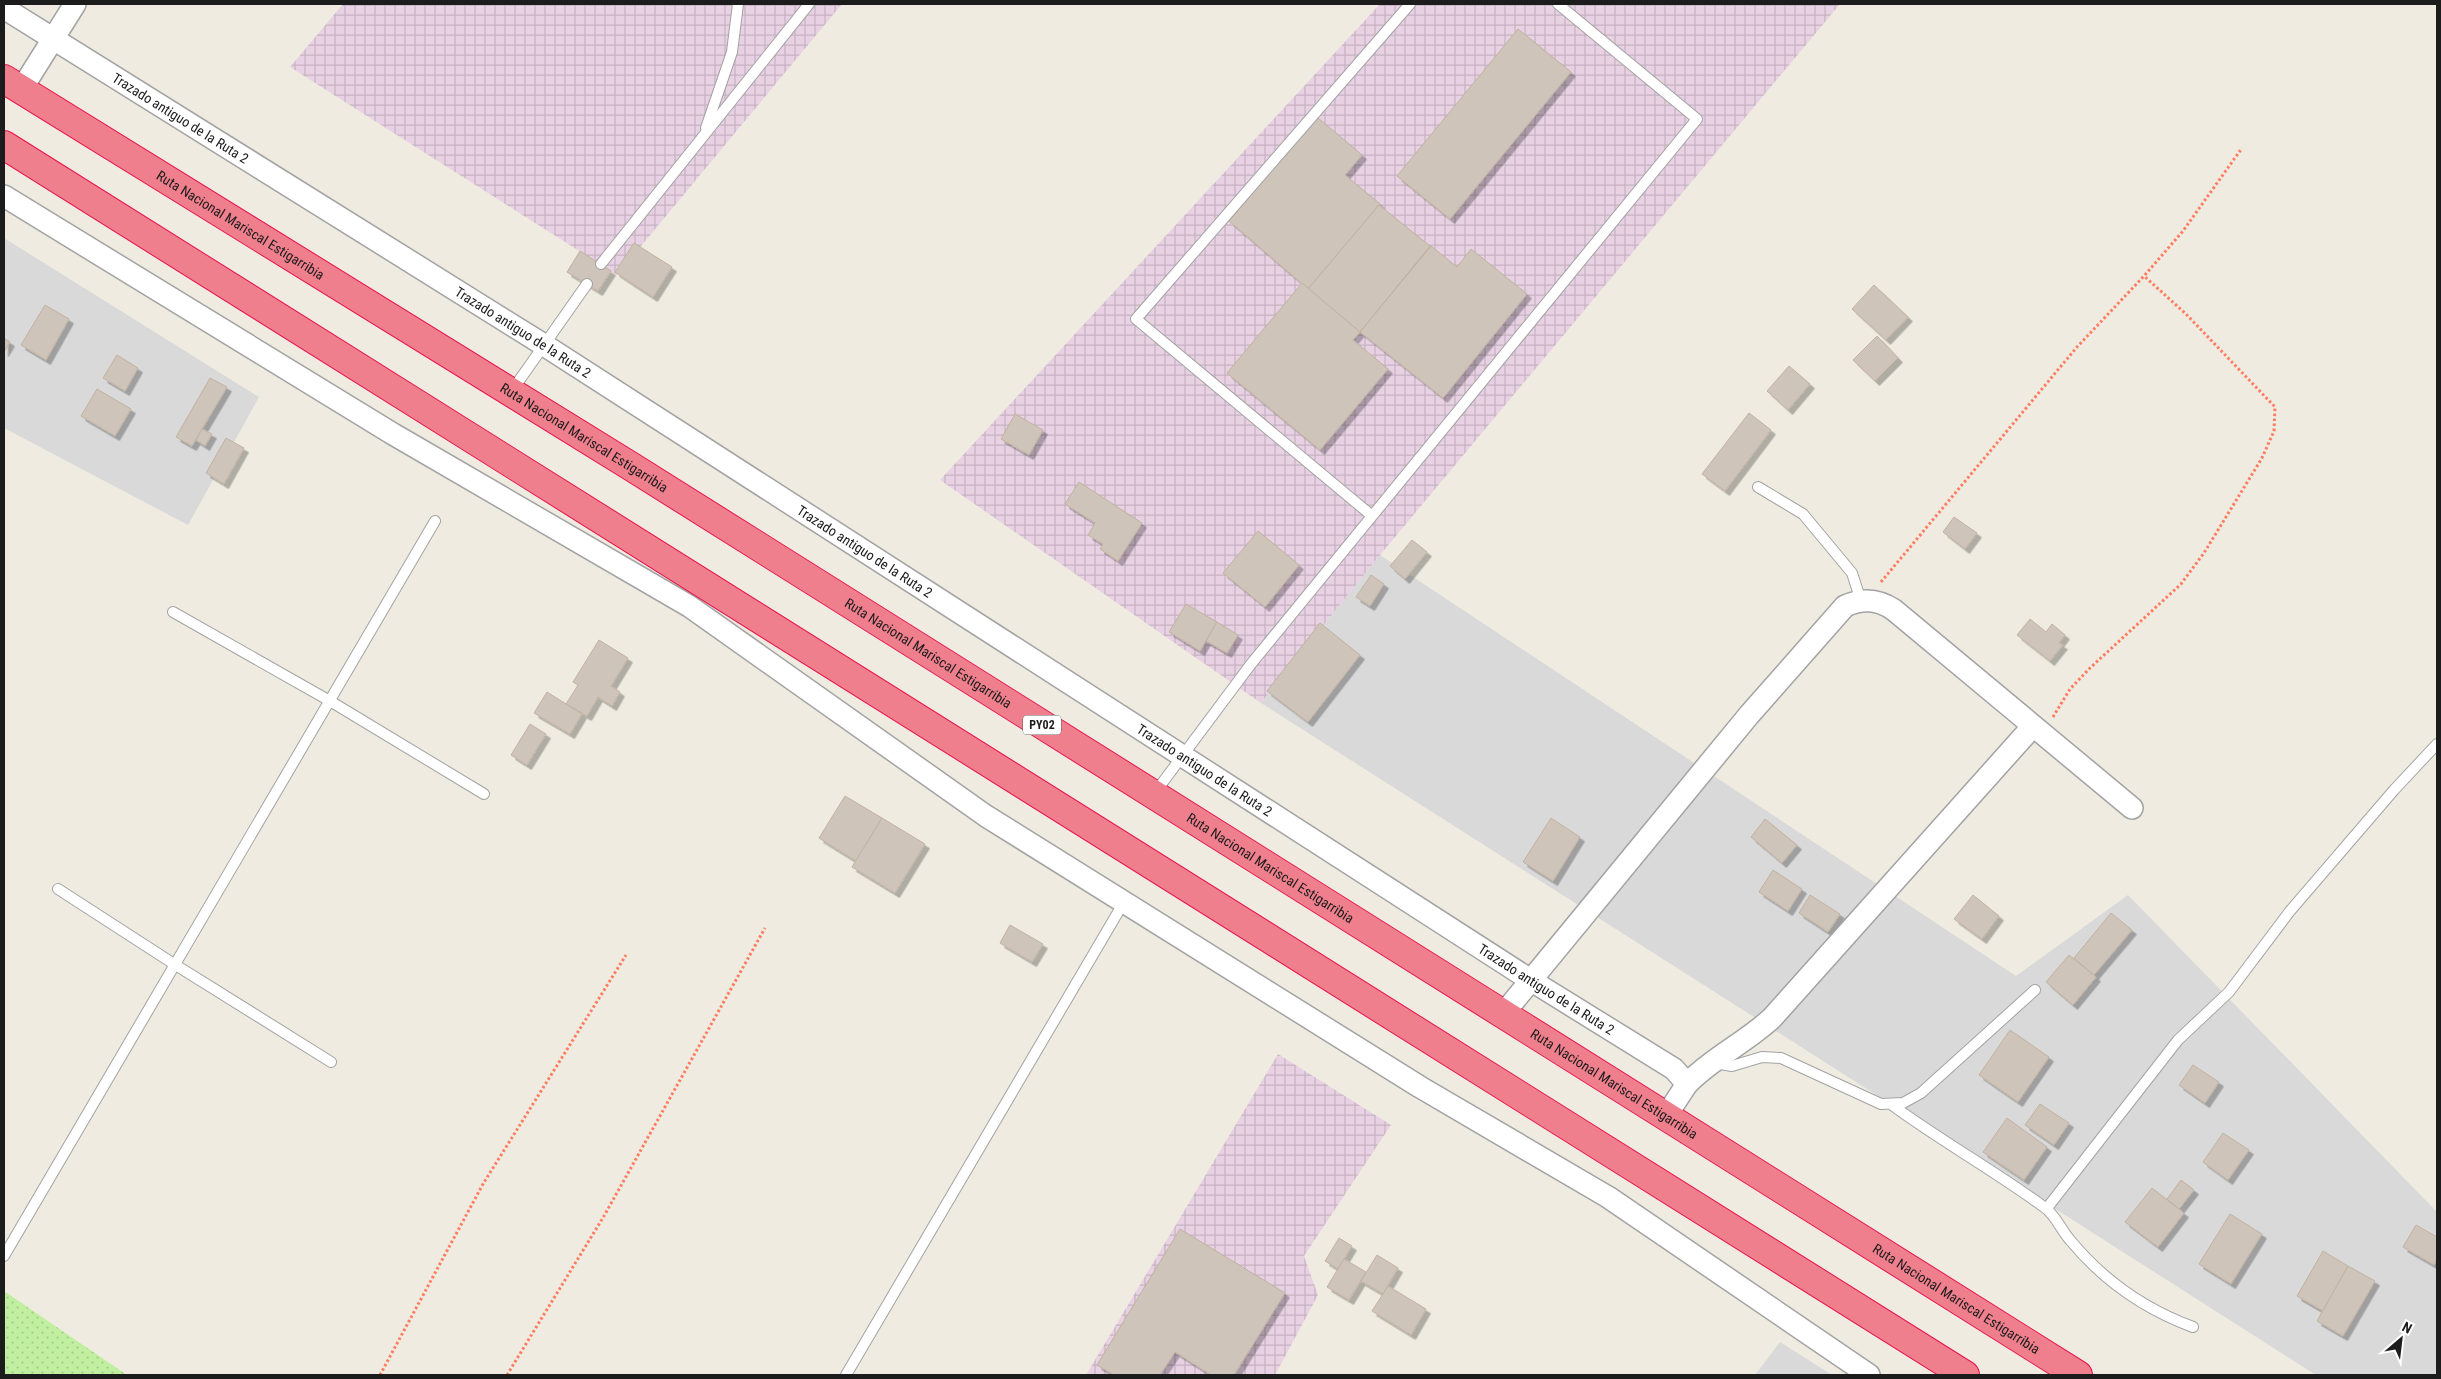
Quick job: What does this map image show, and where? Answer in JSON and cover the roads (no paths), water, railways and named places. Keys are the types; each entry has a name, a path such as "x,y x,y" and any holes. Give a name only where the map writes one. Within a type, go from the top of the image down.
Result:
{"highway":[{"name":"Ruta Nacional Mariscal Estigarribia","path":"12,85 511,392 1504,1013 2078,1375"},
{"path":"4,145 1964,1375"}],"street":[{"path":"12,85 52,38 74,4"},
{"name":"Trazado antiguo de la Ruta 2","path":"4,8 544,345 1532,980 1674,1069 1687,1084"},
{"path":"4,196 393,434 689,606 986,816 1420,1087 1608,1197 1869,1375"},
{"path":"1504,1013 1749,715 1845,606 1864,600 1876,601 1894,610 2132,808"},
{"path":"1666,1116 1687,1084 1705,1065 1740,1044 1772,1018 2039,731"}],"lane":[{"path":"703,136 732,52 738,4"},
{"path":"600,264 810,4"},
{"path":"1371,515 1136,318 1410,4"},
{"path":"1154,795 1251,664 1697,119 1558,4"},
{"path":"511,392 586,284"},
{"path":"1758,487 1803,514 1852,573 1864,600"},
{"path":"4,1256 435,521"},
{"path":"173,612 330,700 484,794"},
{"path":"2047,1208 2178,1040 2229,992 2290,911 2394,790 2437,744"},
{"path":"58,889 331,1062"},
{"path":"846,1375 1124,902"},
{"path":"1715,1060 1727,1066 1738,1065 1762,1057 1782,1058 1881,1104 1892,1105 1913,1099 2035,990"},
{"path":"1892,1105 1936,1137 2047,1208 2070,1240 2126,1294 2164,1316 2193,1327"}]}
